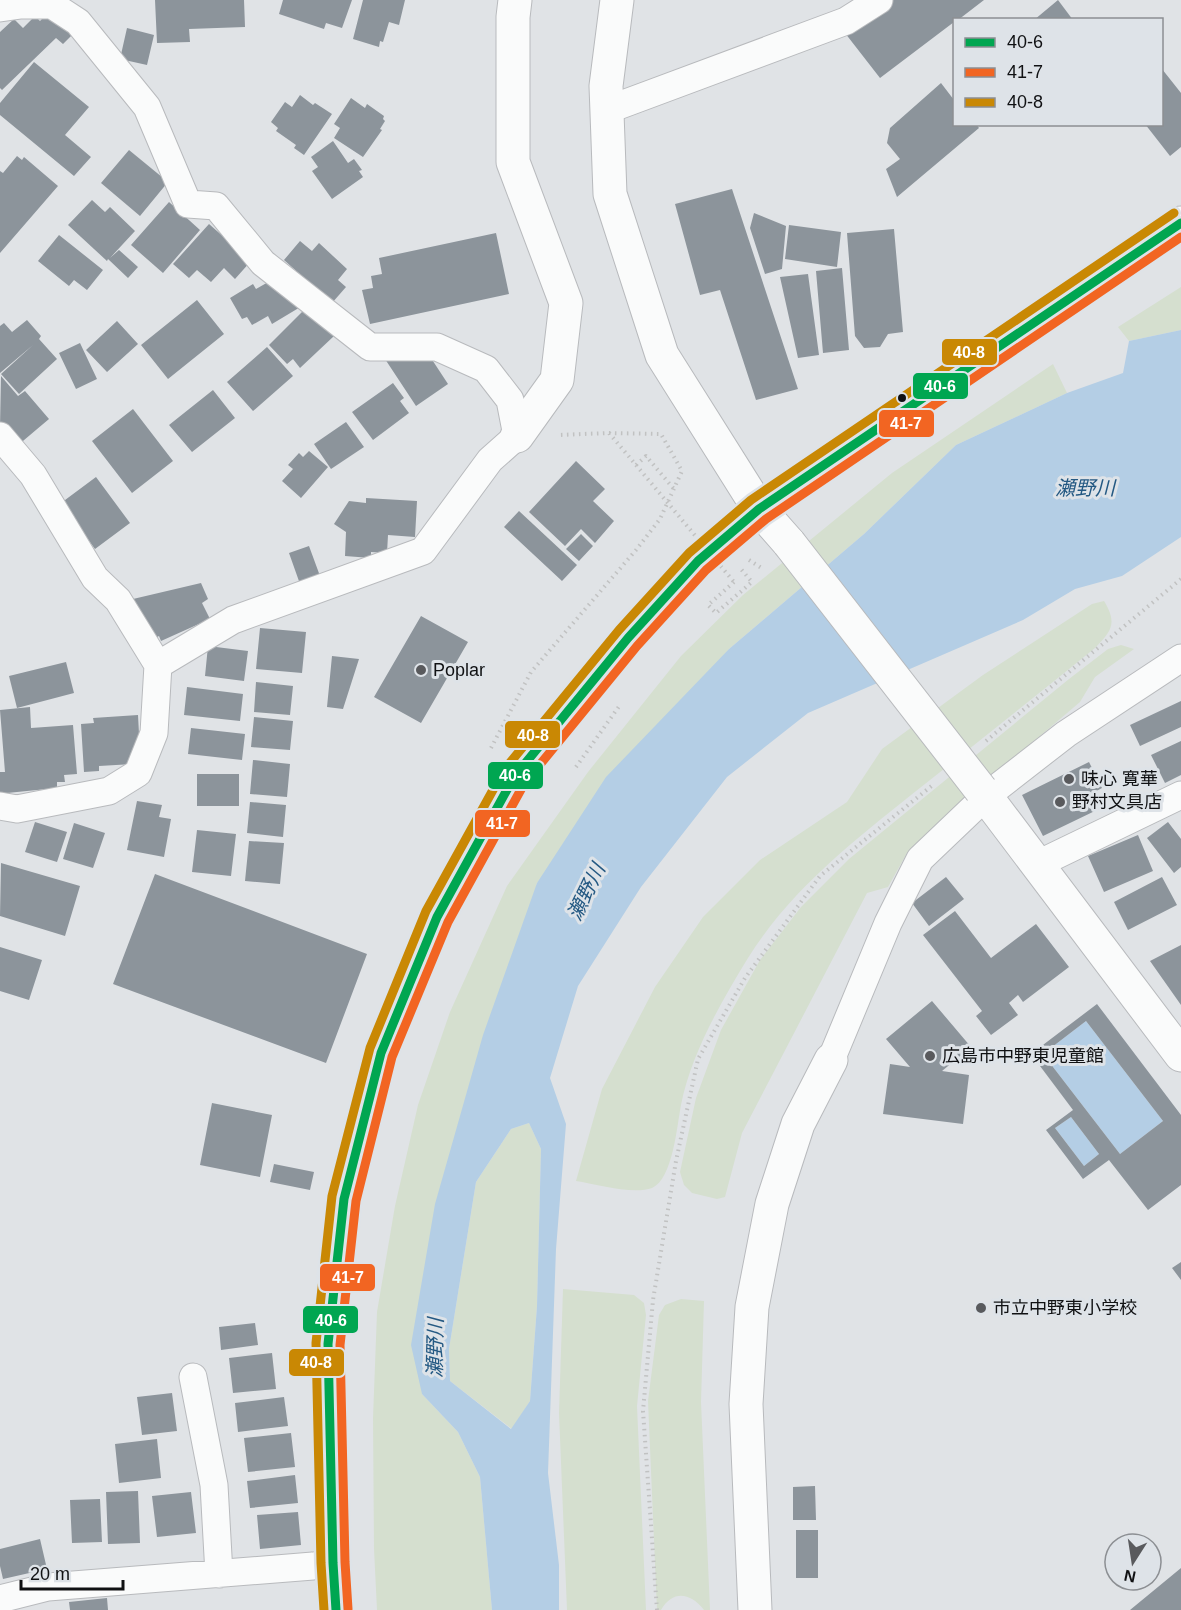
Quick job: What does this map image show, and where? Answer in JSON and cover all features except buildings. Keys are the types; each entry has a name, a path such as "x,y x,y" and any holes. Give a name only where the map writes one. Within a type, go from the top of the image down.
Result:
{"main road":[{"path":"515,0 513,162 566,303 557,380 518,436"},
{"path":"617,0 606,86 610,194 662,355 759,509 789,543 983,793 1181,1055"},
{"path":"336,1610 328,1344 344,1199 381,1053 437,917 514,777 628,638 698,561 759,509 1181,223"},
{"path":"755,1610 746,1404 752,1307 772,1204 798,1124 831,1060"}],"street":[{"path":"607,110 846,21 879,0"},
{"path":"15,4 52,5 78,22 147,107 188,204 216,206 263,263 370,347 437,347 486,369 510,400 518,436 490,460 423,551 233,620 158,665"},
{"path":"0,436 33,475 95,578 118,600 158,665 154,733 138,773 109,791 17,809 0,806"},
{"path":"831,1060 888,923 920,859 983,793 1066,734 1181,658"},
{"path":"1036,864 1181,795"},
{"path":"193,1377 214,1485 219,1574"},
{"path":"0,1599 48,1587 333,1563"}],"path":[{"path":"608,433 734,582 708,605 716,613 752,582 738,566"},
{"path":"636,465 646,456 674,490"}],"green space":[{"path":"1181,287 1181,330 1129,341 1118,327"},
{"path":"1053,364 1067,393 956,445 864,534 729,649 537,883 422,1394 458,1432 480,1477 492,1610 377,1610 373,1418 377,1312 395,1206 418,1105 450,1012 507,886 588,772 681,656 743,595 892,473"},
{"path":"1104,601 1111,616 1111,627 1095,648 852,843 806,885 766,932 728,992 699,1048 681,1105 673,1151 665,1174 659,1183 652,1188 635,1190 576,1181 602,1089 655,987 703,917 760,860 847,802 882,749 983,675 1092,604"},
{"path":"1121,645 1134,649 1095,677 1080,702 939,822 907,853 888,887 867,893 742,1133 725,1197 717,1199 692,1193 684,1185 680,1172 696,1098 721,1030 760,960 801,907 849,859 1069,679 1108,649"},
{"path":"529,1123 541,1149 537,1306 530,1401 512,1429 450,1381 449,1349 476,1182 511,1129"},
{"path":"563,1289 634,1295 644,1303 646,1315 637,1406 646,1610 567,1610 559,1413"},
{"path":"681,1299 704,1301 701,1402 710,1610 704,1610 688,1597 676,1596 661,1610 657,1610 648,1401 659,1315 665,1305"}],"water":[{"name":"瀬野川","path":"1181,330 1181,537 1122,576 1075,589 1023,620 808,713 727,777 641,887 578,986 550,1078 566,1124 556,1249 548,1473 559,1565 559,1610 492,1610 480,1477 458,1432 422,1394 411,1345 435,1204 483,1035 537,883 606,777 729,649 864,534 956,445 1067,393 1123,373 1129,341","holes":["529,1123 541,1149 537,1306 530,1401 511,1429 450,1381 449,1349 476,1182 511,1129"]},
{"path":"1086,1021 1163,1121 1120,1154 1043,1054"},
{"path":"1071,1117 1099,1154 1084,1166 1055,1128"}],"transit line":[{"name":"40-8","path":"324,1610 316,1343 332,1196 370,1048 426,911 504,770 619,630 689,553 751,500 1174,213"},
{"name":"40-6","path":"336,1610 328,1344 344,1199 381,1053 437,917 514,777 628,638 698,561 759,509 1181,223"},
{"name":"41-7","path":"348,1609 340,1345 356,1201 392,1057 448,922 524,784 637,646 706,570 766,519 1181,237"}],"place":[{"name":"Poplar","path":"421,670"},
{"name":"味心 寛華","path":"1069,779"},
{"name":"野村文具店","path":"1060,802"},
{"name":"広島市中野東児童館","path":"930,1056"},
{"name":"市立中野東小学校","path":"981,1308"}]}
